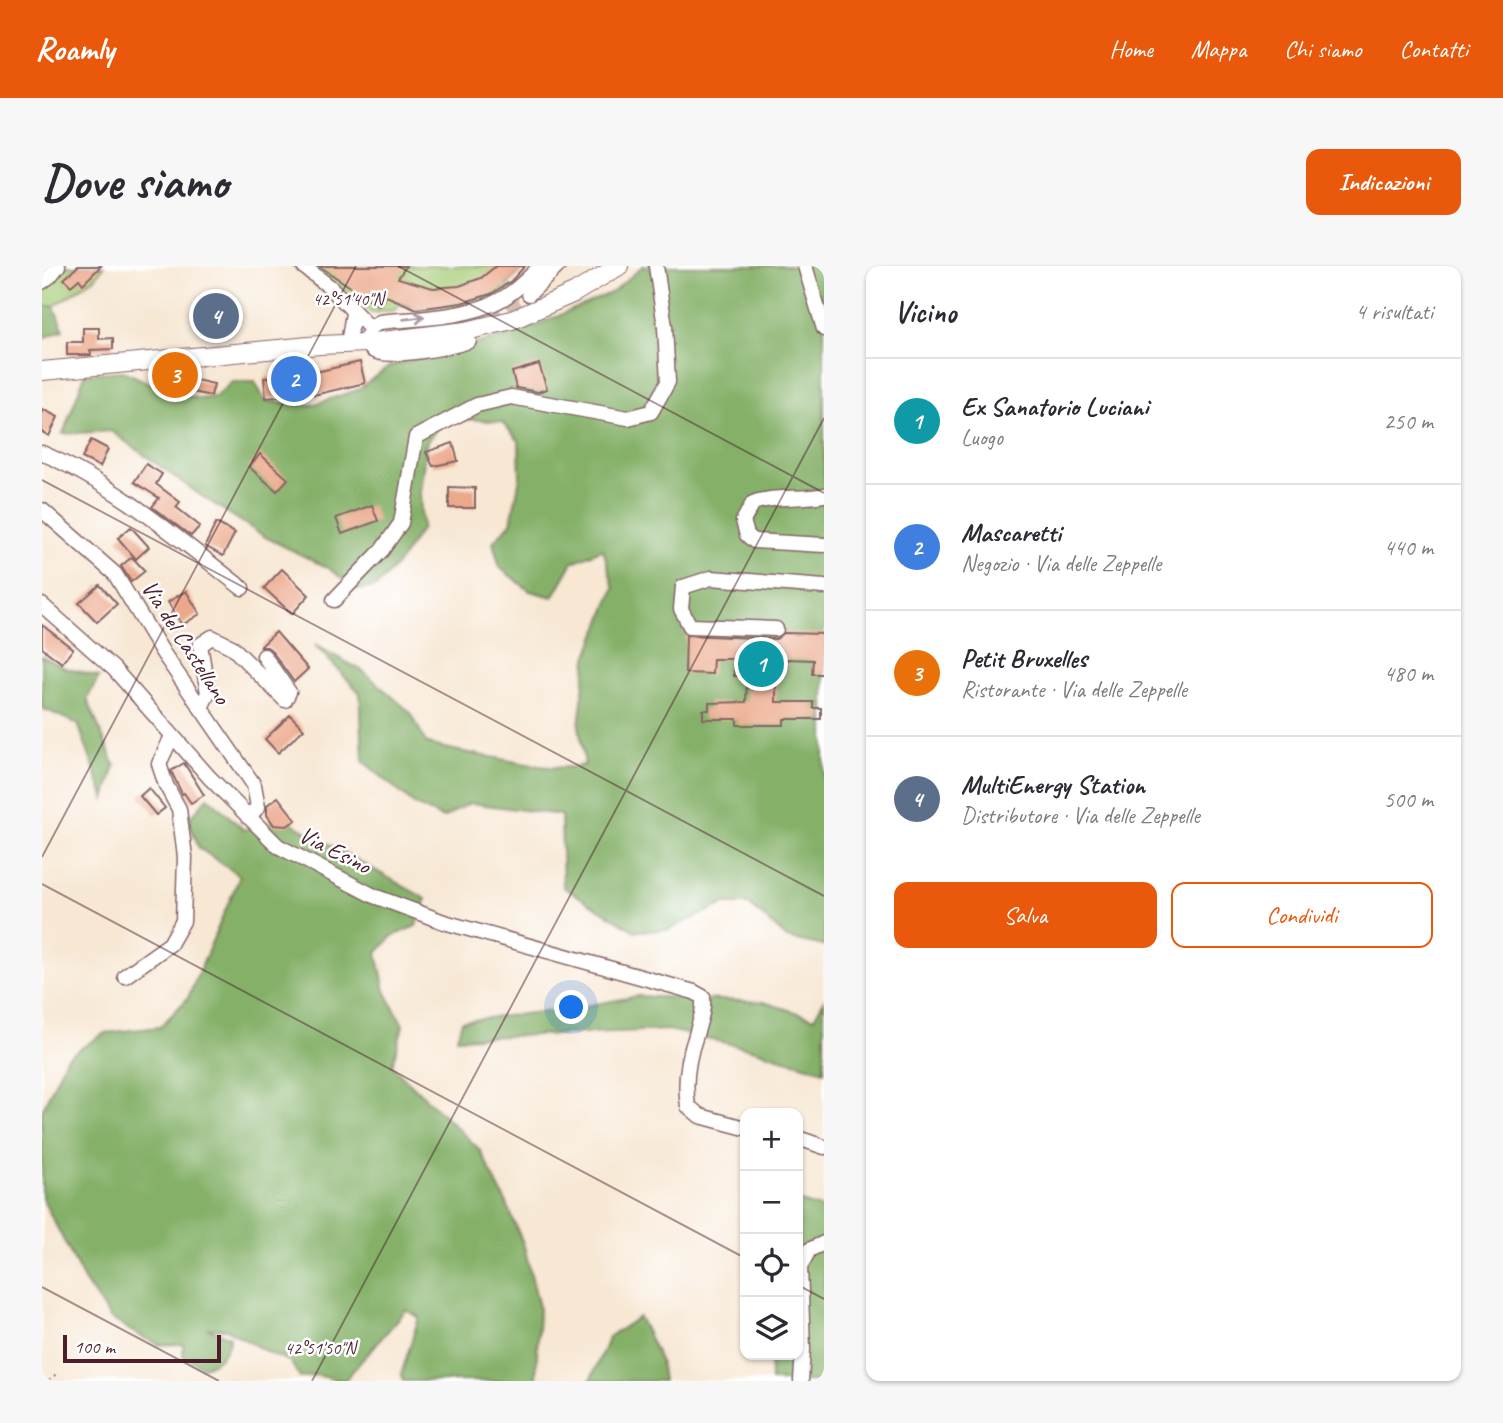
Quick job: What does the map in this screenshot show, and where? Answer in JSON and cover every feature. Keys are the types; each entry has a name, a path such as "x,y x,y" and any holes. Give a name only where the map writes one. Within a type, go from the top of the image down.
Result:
{"main road":[{"path":"42,370 361,338 466,331 512,320 574,293 619,266"}],"street":[{"path":"42,282 58,266"},
{"path":"303,266 330,287 353,313 361,338 372,350 383,353 430,349 469,341"},
{"path":"361,338 380,322 463,312 488,306 508,296 541,266"},
{"path":"529,294 558,266"},
{"path":"334,600 382,550 401,523 416,437 477,405 511,397 628,418 651,412 668,382 665,327 656,266"},
{"path":"805,266 824,329"},
{"path":"353,313 361,338"},
{"path":"42,453 166,528 242,588"},
{"path":"824,495 806,499 765,498 753,503 743,521 747,535 754,541 824,545"},
{"name":"Via del Castellano","path":"42,510 115,574 163,653 254,785 258,807 248,817"},
{"path":"776,629 690,626 681,609 683,587 710,578 824,587"},
{"name":"Via Esino","path":"42,605 114,669 172,736 278,846 374,896 444,922 694,992 703,997 704,1012 688,1064 685,1090 688,1106 700,1116 740,1127"},
{"path":"201,708 208,693 200,645 212,637 232,647 285,700 289,692 264,656"},
{"path":"125,976 170,944 183,921 185,857 179,809 166,785 159,764 172,736"},
{"path":"803,1140 824,1146"},
{"path":"801,1381 803,1349 800,1267 809,1250 824,1243"}],"path":[{"path":"49,1381 57,1373"}],"green space":[{"path":"42,266 104,266 95,278 54,306 42,307"},
{"path":"295,266 525,266 505,288 486,301 435,312 399,303 395,310 372,313 352,299 337,304"},
{"path":"643,266 824,266 824,946 787,938 749,904 724,904 668,930 635,931 563,887 561,815 470,803 443,818 415,805 363,761 360,693 315,645 363,671 411,713 426,743 538,766 561,768 585,765 579,726 587,658 614,588 603,549 573,562 553,597 530,591 500,568 493,542 511,523 520,477 519,441 502,422 467,419 443,421 426,444 420,493 422,528 400,561 376,587 358,590 328,568 265,537 197,493 111,431 63,434 85,374 123,371 169,392 200,399 215,397 232,382 255,382 265,401 312,405 357,390 390,366 521,332 613,292"},
{"path":"54,306 63,330 42,339 42,307"},
{"path":"42,656 65,668 99,677 87,699 115,766 105,799 78,724 42,708"},
{"path":"208,797 244,830 276,821 288,821 426,899 416,926 392,936 377,953 385,991 403,1025 392,1066 479,1149 506,1202 524,1246 539,1307 536,1381 403,1381 401,1375 419,1317 406,1310 344,1381 316,1375 300,1378 290,1361 271,1354 226,1329 206,1328 230,1337 221,1356 203,1367 183,1356 183,1344 160,1345 110,1318 84,1280 42,1198 42,1111 66,1058 105,1033 160,1027 188,998 240,876 199,848 188,820"},
{"path":"638,996 764,1002 814,1018 824,1000 824,1071 752,1049 669,1030 457,1038 462,1021 575,1008"},
{"path":"803,1203 824,1209 824,1381 771,1381 770,1360 803,1360"},
{"path":"639,1317 660,1360 663,1381 590,1381 609,1337"}],"building":[{"path":"78,266 101,266 83,284 79,279 71,286 64,279"},
{"path":"319,266 406,266 398,278 433,288 459,286 481,278 496,266 525,266 511,281 491,294 461,303 417,309 386,296 379,306"},
{"path":"83,328 99,328 99,339 113,338 113,349 90,350 91,355 67,355 67,342 83,342"},
{"path":"360,362 365,383 318,394 266,398 264,378 307,374"},
{"path":"539,364 547,389 538,392 516,388 512,372"},
{"path":"182,371 182,377 214,384 211,396 184,390 186,385 164,386 163,372"},
{"path":"42,409 58,417 49,436 42,432"},
{"path":"91,440 108,449 100,467 82,458"},
{"path":"453,443 458,461 433,466 426,452"},
{"path":"260,454 288,479 277,491 249,467"},
{"path":"146,464 162,474 156,484 180,502 176,507 200,526 191,536 152,507 159,498 134,482"},
{"path":"449,487 475,488 475,508 449,508"},
{"path":"372,505 378,521 342,534 336,518"},
{"path":"216,523 235,533 223,556 205,546"},
{"path":"131,527 149,547 136,559 118,538"},
{"path":"132,557 145,571 131,582 121,566"},
{"path":"282,569 309,595 292,614 264,588"},
{"path":"100,585 117,604 97,622 79,603"},
{"path":"186,591 200,614 182,625 168,602"},
{"path":"42,625 73,649 62,663 42,648"},
{"path":"276,632 308,669 294,682 271,650 260,647"},
{"path":"784,633 824,634 824,674 812,674 813,660 787,659 787,668 776,668 776,702 813,702 813,708 821,708 821,719 784,719 784,725 737,725 737,719 703,719 703,710 709,710 709,703 746,702 747,676 734,676 734,659 713,659 712,674 685,673 686,635 776,639"},
{"path":"290,715 304,729 278,753 265,739"},
{"path":"184,763 204,795 191,803 184,793 182,794 171,771"},
{"path":"149,788 165,808 156,815 140,796"},
{"path":"278,797 296,820 287,826 274,825 267,815 267,805"}],"tunnel":[{"path":"492,323 529,294"}],"place":[{"name":"MultiEnergy Station","path":"216,316"},
{"name":"Petit Bruxelles","path":"175,375"},
{"name":"Mascaretti","path":"294,379"},
{"name":"Ex Sanatorio Luciani","path":"761,664"}]}
